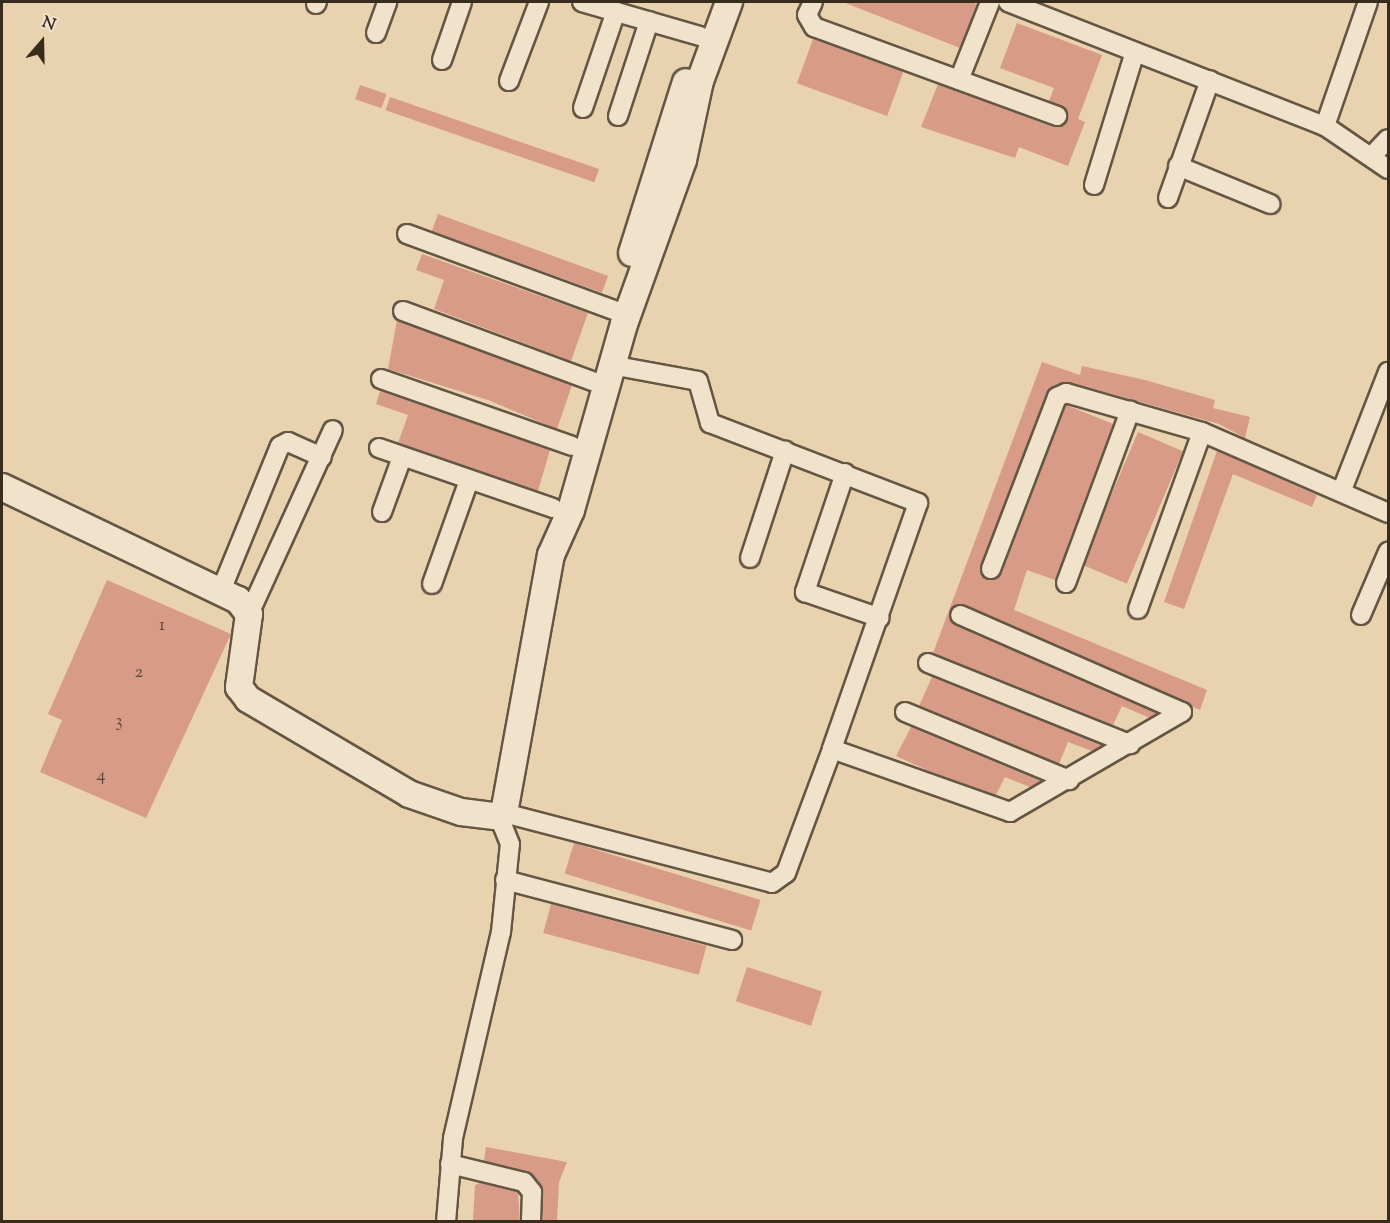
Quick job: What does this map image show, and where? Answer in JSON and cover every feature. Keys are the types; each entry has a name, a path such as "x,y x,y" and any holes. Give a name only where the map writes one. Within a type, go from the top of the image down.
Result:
{"street":[{"path":"376,33 387,2"},
{"path":"442,60 462,2"},
{"path":"509,81 539,2"},
{"path":"582,2 700,36"},
{"path":"446,1221 450,1164 501,932 510,844 501,815 551,555 571,510 614,309 712,2"},
{"path":"551,555 547,540 553,508 572,446 683,160 700,81 729,2"},
{"path":"813,2 807,15 814,27 1057,116"},
{"path":"959,80 990,2"},
{"path":"1008,2 1325,126 1389,169"},
{"path":"1325,126 1368,2"},
{"path":"584,108 616,11"},
{"path":"618,116 649,21"},
{"path":"1094,185 1135,52"},
{"path":"1168,198 1210,80"},
{"path":"1372,156 1389,139"},
{"path":"1178,166 1270,204"},
{"path":"407,234 614,309"},
{"path":"333,430 249,614 239,687 249,699 409,794 461,812 501,815 771,883 786,873 880,618 918,503 710,423 698,381 601,373 403,312"},
{"path":"1342,490 1389,372"},
{"path":"381,380 572,446"},
{"path":"991,569 1057,397 1066,393 1202,432 1342,490 1389,513"},
{"path":"1066,583 1130,411"},
{"path":"1138,609 1202,432"},
{"path":"222,588 280,446 288,441 322,457"},
{"path":"379,448 553,508"},
{"path":"750,558 785,451"},
{"path":"382,512 402,457"},
{"path":"845,473 805,592 880,618"},
{"path":"432,584 469,480"},
{"path":"2,487 222,588 249,614"},
{"path":"1361,615 1389,552"},
{"path":"832,749 1003,813 1069,780 1178,716 1179,707 960,615"},
{"path":"928,663 1130,744"},
{"path":"906,712 1069,780"},
{"path":"505,880 732,940"},
{"path":"450,1164 524,1182 532,1192 531,1221"}],"building":[{"path":"843,2 970,2 977,4 960,48"},
{"path":"1017,23 1102,55 1078,119 1085,122 1068,166 1019,147 1015,158 921,127 938,84 1053,127 1065,124 1066,109 1049,101 1054,88 1000,68"},
{"path":"813,39 903,72 887,116 797,83"},
{"path":"360,85 386,94 382,108 355,99"},
{"path":"390,97 599,169 594,182 385,110"},
{"path":"438,214 608,276 602,293 432,231"},
{"path":"422,254 588,313 571,361 434,309 444,280 416,270"},
{"path":"397,320 572,385 557,429 488,400 388,369"},
{"path":"1042,362 1080,375 1082,366 1145,380 1215,400 1213,408 1250,417 1245,438 1219,424 1069,382 1052,387 980,566 988,580 1002,573 1066,405 1113,424 1055,580 1027,570 1014,610 1207,690 1200,710 964,605 950,611 956,625 1157,713 1150,718 1122,706 1113,725 933,653"},
{"path":"380,391 550,450 538,491 398,443 408,415 376,404"},
{"path":"1138,432 1183,451 1127,584 1082,565"},
{"path":"1217,451 1317,495 1312,507 1233,474 1184,609 1164,602"},
{"path":"107,580 231,634 146,818 40,772 62,720 48,714"},
{"path":"932,677 1103,745 1092,751 1068,742 1059,764 919,706"},
{"path":"911,727 1041,781 1030,787 1005,777 996,795 931,772 896,756"},
{"path":"574,843 760,900 751,931 565,874"},
{"path":"551,904 707,946 699,975 543,933"},
{"path":"747,967 822,991 811,1026 736,1001"},
{"path":"486,1147 567,1162 559,1182 557,1221 542,1221 543,1192 533,1175 484,1161"},
{"path":"480,1183 518,1192 520,1221 473,1221 475,1185"}]}
